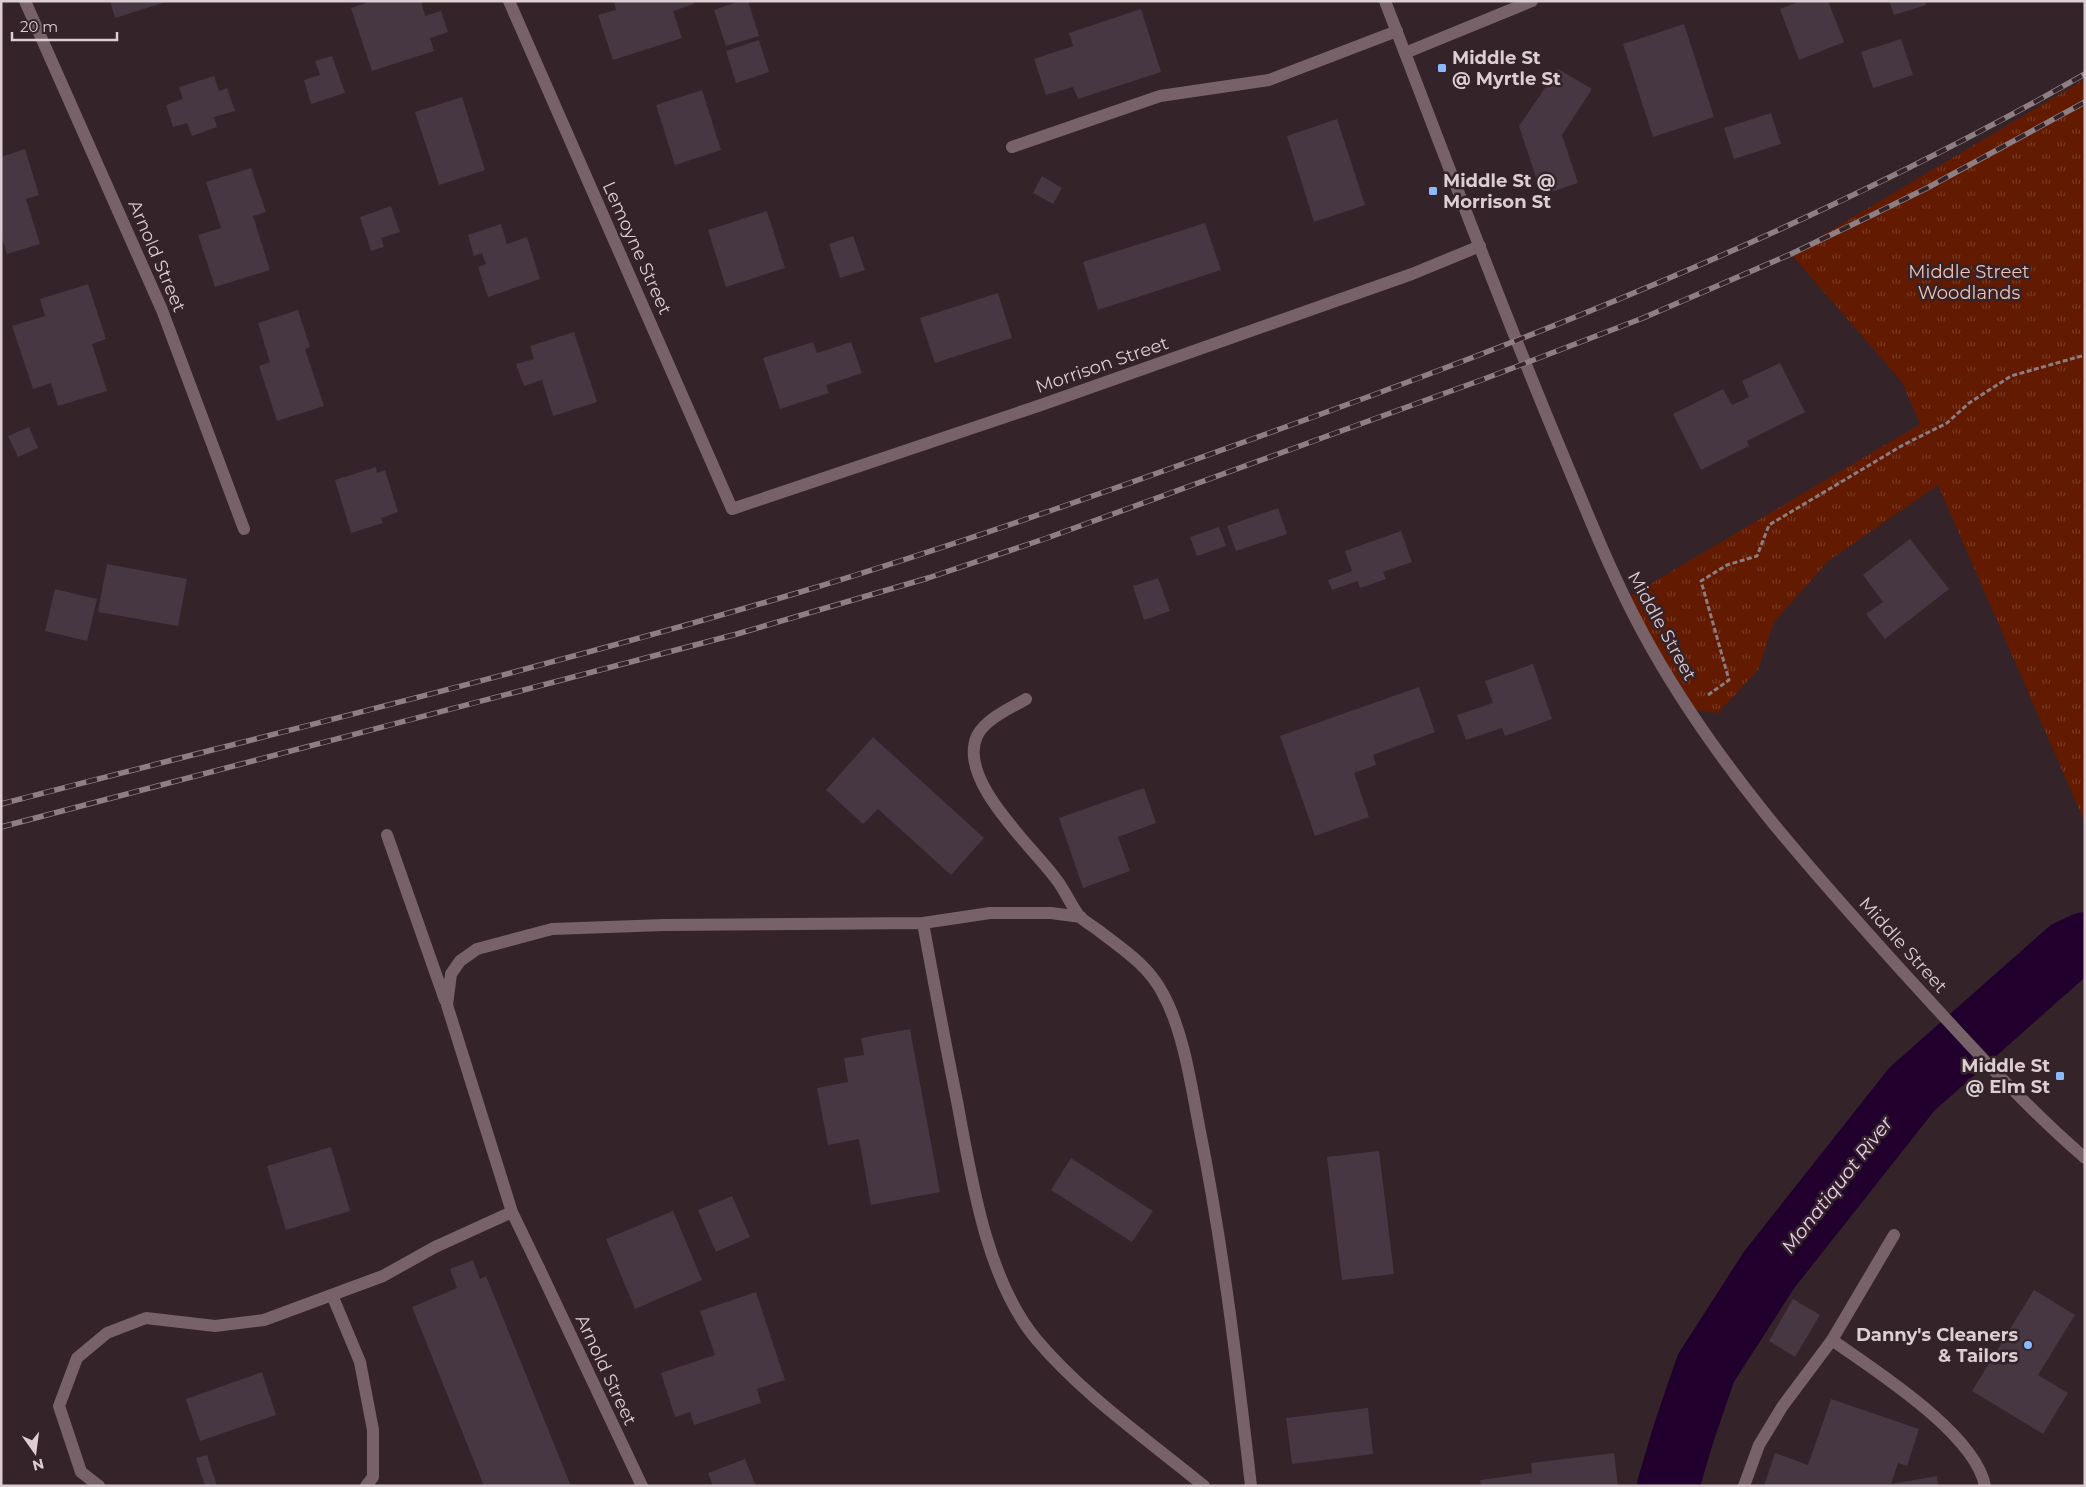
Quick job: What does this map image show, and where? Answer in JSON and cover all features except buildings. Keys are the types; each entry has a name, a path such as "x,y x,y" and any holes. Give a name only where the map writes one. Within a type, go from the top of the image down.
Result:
{"street":[{"name":"Arnold Street","path":"25,1 162,310 244,529"},
{"name":"Lemoyne Street","path":"510,1 732,509"},
{"name":"Middle Street","path":"1385,1 1537,393 1623,595 1644,635 1689,709 1739,782 1795,851 2029,1107 2085,1158"},
{"path":"1405,54 1532,1"},
{"path":"1012,147 1160,96 1269,80 1397,30"},
{"name":"Morrison Street","path":"732,509 1041,405 1412,274 1480,246"},
{"path":"1026,699 984,725 977,736 973,759 977,775 994,804 1058,880 1081,917 1136,959 1150,973 1163,993 1176,1025 1196,1109 1228,1288 1251,1486"},
{"name":"Arnold Street","path":"387,835 447,1005 512,1212 642,1486"},
{"path":"447,1005 451,974 460,961 477,949 552,929 922,923 990,913 1051,913 1081,917"},
{"path":"922,923 973,1183 996,1267 1013,1303 1036,1339 1093,1395 1204,1486"},
{"path":"99,1486 82,1472 59,1406 77,1358 107,1333 146,1318 216,1326 264,1320 383,1276 435,1246 512,1212"},
{"path":"1744,1486 1758,1445 1782,1407 1832,1340 1894,1235"},
{"path":"332,1295 360,1362 373,1430 373,1477 366,1486"},
{"path":"1832,1340 1906,1392 1932,1414 1971,1458 1985,1486"}],"path":[{"path":"1689,709 1728,680 1701,580 1727,565 1757,556 1769,526 1903,445 1947,423 1969,403 2011,376 2085,355"}],"green space":[{"name":"Middle Street Woodlands","path":"2085,79 2085,823 1938,485 1828,561 1774,622 1758,670 1718,713 1689,709 1625,599 1920,424 1902,382 1791,254"}],"waterway":[{"name":"Monatiquot River","path":"1668,1486 1706,1368 1769,1270 1912,1089 2068,951 2085,943"}],"railway":[{"path":"1,804 500,676 698,622 862,573 992,531 1313,417 1610,303 1802,219 1992,125 2085,74"},
{"path":"1,827 737,634 928,578 1047,538 1484,379 1643,318 1791,254 1864,219 1927,188 2085,102"}],"place":[{"name":"Middle St @ Myrtle St","path":"1442,68"},
{"name":"Middle St @ Morrison St","path":"1433,191"},
{"name":"Middle St @ Elm St","path":"2060,1076"},
{"name":"Danny's Cleaners & Tailors","path":"2028,1345"}]}
